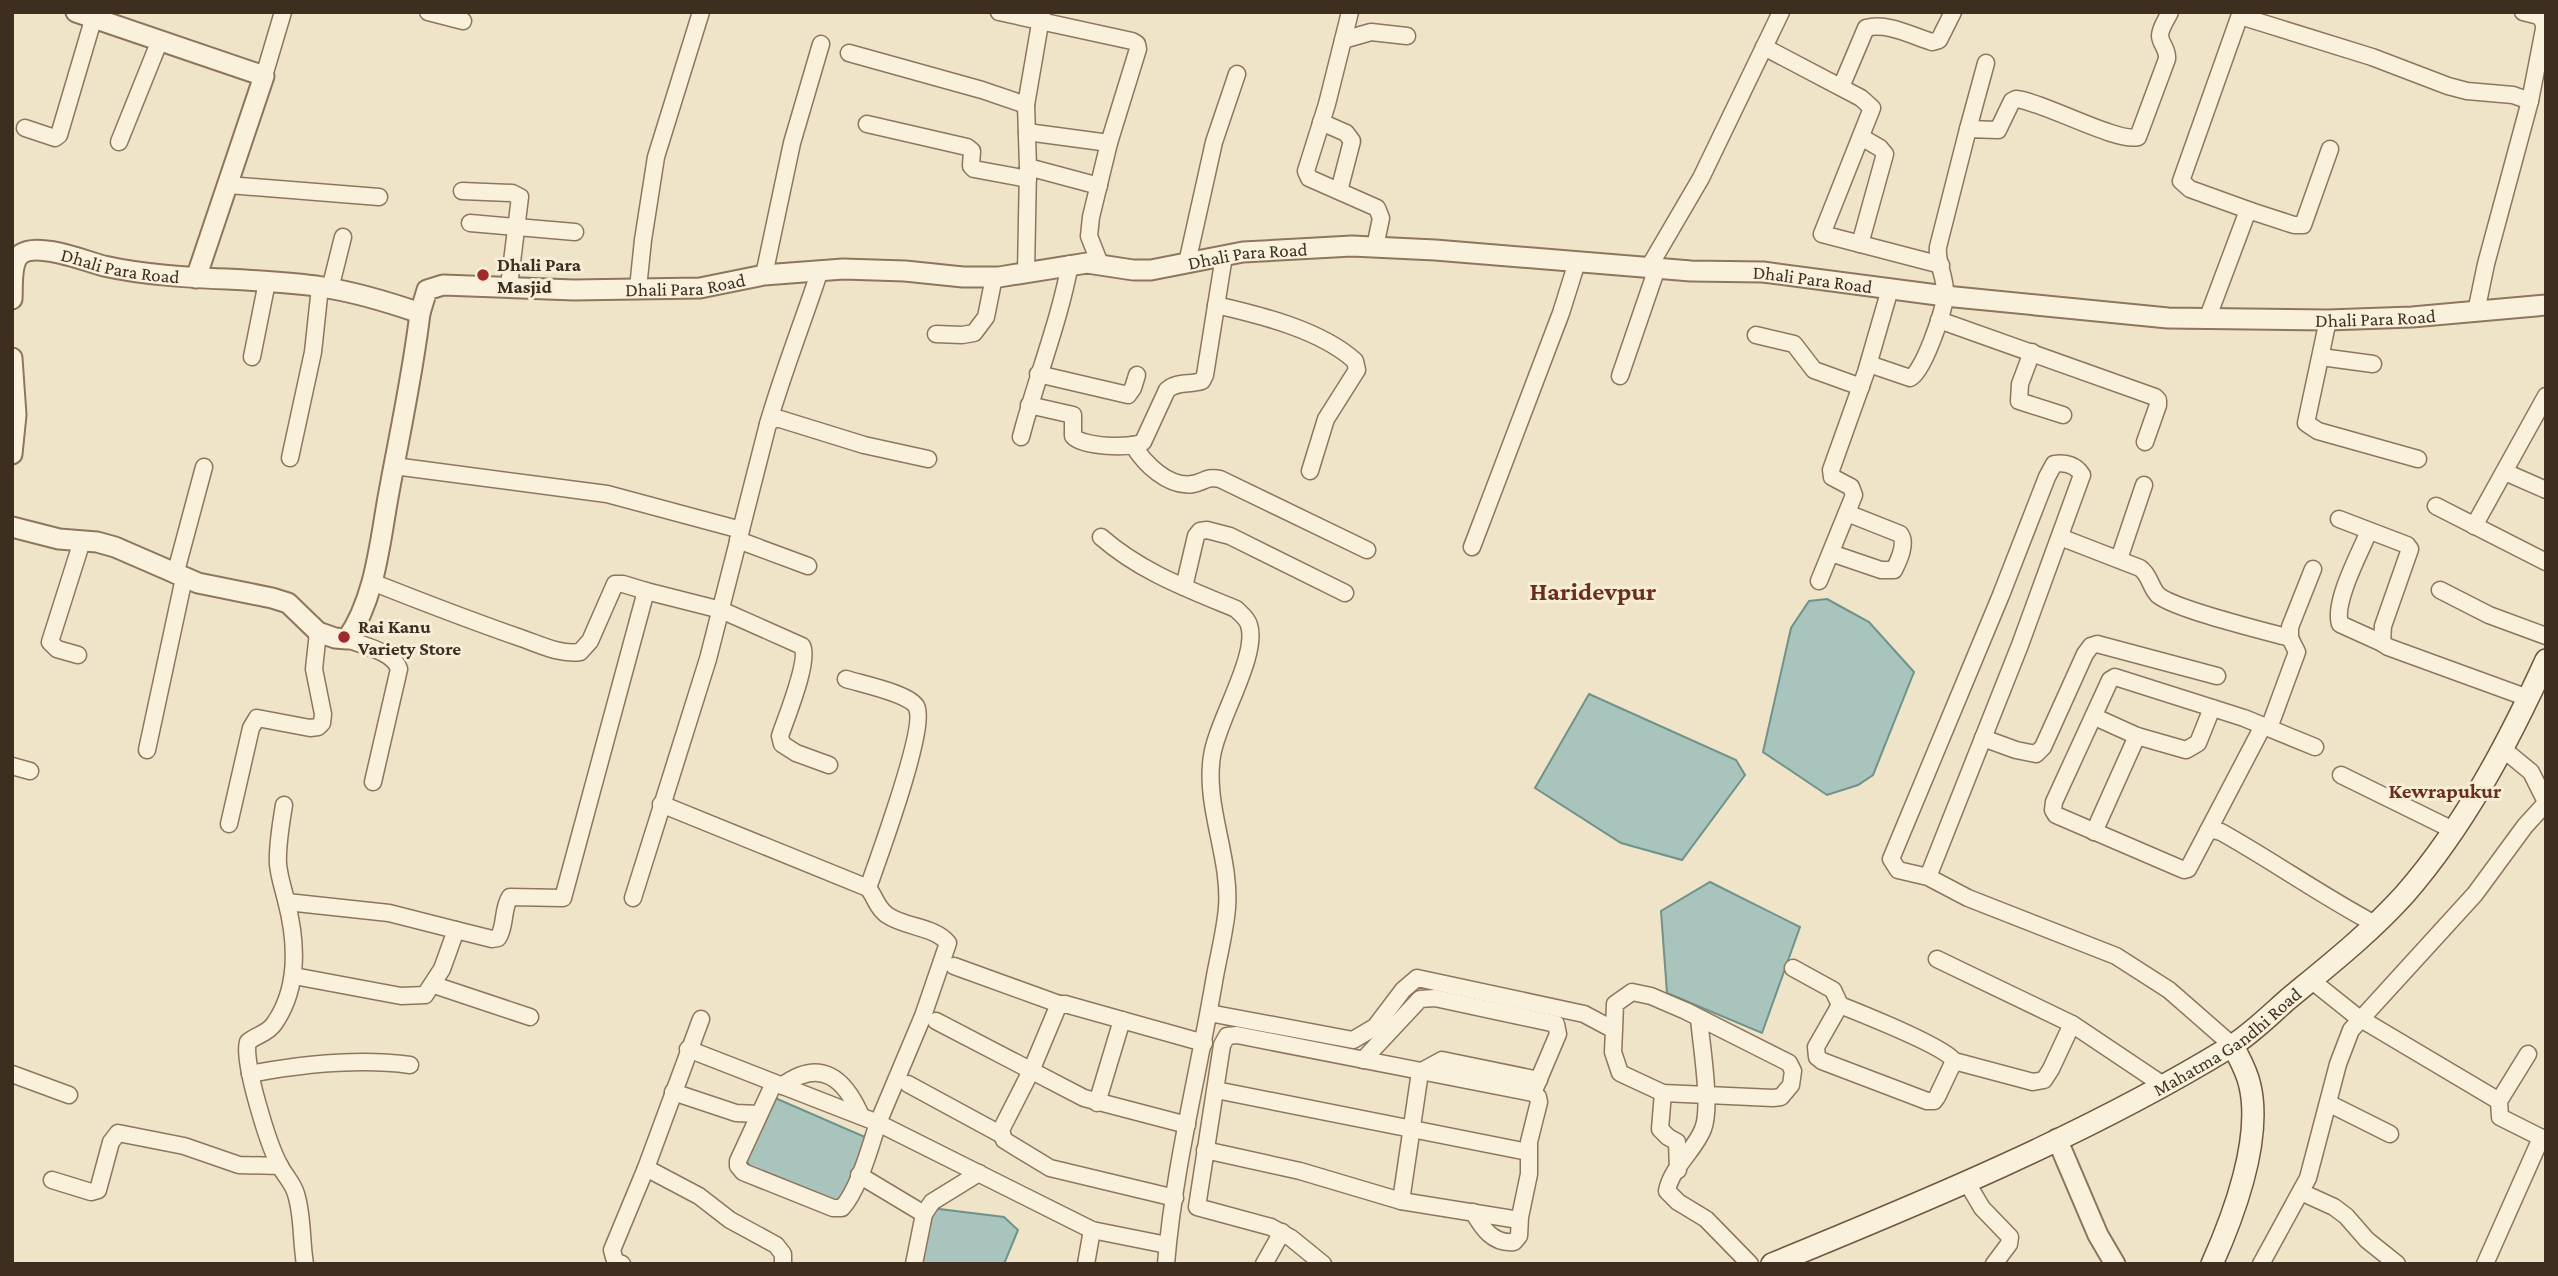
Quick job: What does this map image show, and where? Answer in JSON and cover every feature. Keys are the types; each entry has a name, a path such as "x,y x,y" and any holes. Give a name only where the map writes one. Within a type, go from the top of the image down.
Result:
{"main road":[{"name":"Mahatma Gandhi Road","path":"1772,1264 2057,1139 2233,1046 2328,968 2405,894 2453,830 2503,749 2546,660"},
{"path":"2212,1264 2248,1164 2252,1129 2250,1087 2233,1046"}],"street":[{"path":"196,278 283,12"},
{"path":"638,288 642,240 656,157 701,12"},
{"path":"999,12 1041,17 1137,44 1138,49 1109,143 1091,217 1089,236 1100,264"},
{"path":"1350,12 1307,164 1307,175 1369,204 1380,212 1375,247"},
{"path":"1620,376 1653,267 1701,178 1781,12"},
{"path":"1840,86 1866,27 1884,27 1932,42 1939,40 1953,12"},
{"path":"1968,129 1998,130 2012,101 2016,99 2112,133 2130,138 2138,137 2167,59 2167,50 2160,38 2170,12"},
{"path":"2476,312 2486,264 2530,102 2544,23 2539,16 2523,12"},
{"path":"431,13 463,22"},
{"path":"2330,149 2303,225 2294,225 2190,189 2181,181 2241,14 2467,92 2513,95 2530,102"},
{"path":"25,128 48,138 58,135 84,16 264,76"},
{"path":"1026,274 1026,104 1041,17"},
{"path":"1343,40 1371,32 1406,36"},
{"path":"119,142 160,40"},
{"path":"764,275 792,143 821,44"},
{"path":"1764,47 1869,102 1872,108 1822,234 1941,265"},
{"path":"849,53 1026,104"},
{"path":"1869,364 1906,377 1914,377 1939,320 1945,296 1938,247 1986,62"},
{"path":"1187,263 1214,142 1237,74"},
{"path":"1321,122 1346,133 1352,141 1339,191"},
{"path":"867,124 967,147 972,151 971,166 974,169 1028,173 1099,186"},
{"path":"1027,132 1066,135 1109,143"},
{"path":"1860,244 1885,154 1861,137"},
{"path":"228,185 379,197"},
{"path":"462,191 517,194 521,201 509,286"},
{"path":"2208,317 2245,219 2251,211"},
{"path":"470,223 575,232"},
{"path":"290,458 325,288 343,237"},
{"name":"Dhali Para Road","path":"12,299 14,263 20,254 32,250 62,254 136,272 325,288 374,298 420,313 423,297 427,290 433,287 509,286 574,290 699,288 764,275 820,271 905,271 994,277 1026,274 1070,264 1100,264 1133,270 1151,270 1224,256 1299,247 1375,247 1690,271 1763,272 1945,296 2168,318 2329,320 2412,317 2546,305"},
{"path":"1029,405 1070,412 1073,415 1073,436 1081,442 1140,444 1148,436 1167,390 1174,384 1202,381 1208,361 1224,256"},
{"path":"1472,547 1561,313 1577,262"},
{"path":"1021,437 1038,374 1063,300 1070,264"},
{"path":"633,898 721,610 781,376 800,332 820,271"},
{"path":"936,334 974,333 986,317 994,277"},
{"path":"252,357 267,282"},
{"path":"1819,581 1847,513 1853,491 1832,477 1831,470 1869,364 1891,289"},
{"path":"1216,305 1284,323 1310,334 1355,361 1357,370 1326,419 1310,471"},
{"path":"347,639 355,628 372,582 414,361 420,313"},
{"path":"1939,320 2155,397 2158,405 2145,442"},
{"path":"2329,320 2306,423 2318,431 2418,459"},
{"path":"1756,335 1794,344 1814,370 1861,387"},
{"path":"2032,352 2020,384 2019,401 2063,415"},
{"path":"2321,357 2373,364"},
{"path":"12,358 16,415 12,454"},
{"path":"1038,374 1124,395 1131,393 1137,375"},
{"path":"2474,526 2543,407"},
{"path":"768,424 773,419 780,419 864,445 928,460"},
{"path":"1133,445 1149,466 1171,479 1190,484 1206,477 1220,478 1367,550"},
{"path":"1928,877 2082,475 2078,469 2064,463 2054,464 2047,477 1891,859 1898,870 1928,877 1968,898 2116,956 2169,990 2233,1046"},
{"path":"394,466 607,494 739,535 808,566"},
{"path":"147,750 204,467"},
{"path":"2505,472 2546,490"},
{"path":"2119,559 2144,485"},
{"path":"2436,506 2546,562"},
{"path":"1831,552 1881,570 1894,570 1897,565 1903,543 1900,534 1847,513"},
{"path":"2339,519 2407,545 2410,549 2383,626 2382,643"},
{"path":"12,527 59,539 115,547 198,583 272,597 288,603 318,632 347,639 389,656 396,661 399,669 373,782"},
{"path":"1184,587 1196,536 1200,531 1207,530 1230,536 1345,593"},
{"path":"2369,530 2344,594 2338,619 2340,625 2388,647 2528,698"},
{"path":"688,1049 878,1123 1092,1230 1167,1259 1187,1125 1205,1043 1227,908 1227,874 1213,791 1211,758 1216,735 1249,654 1250,627 1246,618 1236,609 1135,564 1101,537"},
{"path":"2060,537 2146,572 2158,595 2164,599 2290,638"},
{"path":"78,655 57,649 50,642 82,541"},
{"path":"2313,569 2290,627 2290,638 2297,652 2266,727 2188,869 2184,870 2094,832 2056,815 2053,810 2054,802 2110,680 2115,677 2212,708 2266,727 2315,747"},
{"path":"372,582 487,627 555,651 570,653 580,652 590,641 615,584 721,610 802,646 805,652 804,665 780,736 782,744 796,753 829,765"},
{"path":"2440,590 2490,615 2546,636"},
{"path":"287,902 389,913 492,939 498,938 502,932 510,897 564,898 646,591"},
{"path":"229,824 251,728 257,718 310,727 317,727 322,723 314,669 318,632"},
{"path":"1983,738 2016,751 2036,754 2043,747 2085,654 2091,646 2097,644 2217,676"},
{"path":"846,679 905,698 915,704 918,712 913,746 899,799 868,888"},
{"path":"2095,717 2137,736 2178,749 2193,748 2198,744 2212,708"},
{"path":"2094,832 2137,736"},
{"path":"2261,1264 2312,1167 2346,1041 2358,1017 2475,894 2545,801 2535,777 2503,749"},
{"path":"12,766 30,771"},
{"path":"2341,775 2453,830"},
{"path":"661,804 868,888 877,907 891,917 942,936 948,943 923,1016 845,1205 838,1209 743,1172 738,1166 759,1114 778,1085 802,1074 817,1073 840,1081 853,1096 861,1116"},
{"path":"284,805 278,864 295,946 294,976 274,1025 248,1042 246,1053 250,1074 280,1166 296,1194 305,1264"},
{"path":"2208,831 2221,832 2375,925"},
{"path":"294,976 401,996 425,995 442,969 456,930"},
{"path":"1937,959 2072,1024 2163,1085"},
{"path":"954,966 1059,1004 1205,1043"},
{"path":"1793,968 1828,986 1837,995 1840,1004 1931,1045 1952,1057 1954,1061 2039,1082 2044,1080 2051,1069 2072,1024"},
{"path":"1209,1013 1353,1040 1375,1027 1403,990 1418,978 1584,1014 1614,1030"},
{"path":"2311,980 2358,1017 2499,1101"},
{"path":"433,985 530,1017"},
{"path":"1632,992 1651,996 1699,1018 1788,1063 1793,1070 1791,1085 1781,1097 1663,1093 1620,1073 1613,1052 1615,1003 1632,992"},
{"path":"1363,1060 1420,999 1435,998 1556,1024 1558,1034 1536,1086 1539,1102 1528,1153 1529,1174 1519,1220 1519,1236 1514,1242 1507,1243 1492,1237 1483,1229 1473,1212"},
{"path":"1059,1004 1031,1071 1004,1123 1004,1140 1050,1168 1175,1198"},
{"path":"1840,1004 1816,1047 1816,1057 1822,1061 1927,1101 1934,1101 1954,1061"},
{"path":"1699,1018 1706,1121 1668,1187 1668,1194 1706,1219 1750,1264"},
{"path":"622,1264 615,1261 612,1250 646,1168 701,1019"},
{"path":"1097,1103 1122,1020"},
{"path":"936,1021 1084,1098 1187,1125"},
{"path":"1323,1264 1282,1232 1197,1207 1222,1045 1227,1036 1420,1072 1536,1086"},
{"path":"2485,1264 2544,1139 2500,1117 2499,1101 2528,1054"},
{"path":"250,1074 332,1063 387,1062 410,1065"},
{"path":"1401,1200 1420,1072"},
{"path":"12,1074 69,1096"},
{"path":"908,1084 1002,1135"},
{"path":"1216,1090 1528,1153"},
{"path":"673,1092 736,1113 759,1114"},
{"path":"1663,1093 1660,1129 1677,1142 1678,1170"},
{"path":"2328,1103 2389,1134"},
{"path":"52,1180 91,1192 98,1190 111,1142 118,1133 184,1146 239,1165 280,1166"},
{"path":"2057,1139 2098,1234 2115,1264"},
{"path":"1205,1150 1300,1171 1401,1200 1519,1220"},
{"path":"646,1168 699,1196 730,1220 776,1245 783,1254 783,1264"},
{"path":"914,1264 924,1214 932,1202 979,1173"},
{"path":"859,1175 924,1214"},
{"path":"1966,1181 1982,1208 2010,1237 2009,1244 1994,1264"},
{"path":"2301,1192 2334,1207 2346,1216 2367,1240 2397,1264"},
{"path":"1086,1264 1092,1230"},
{"path":"1264,1264 1282,1232"}],"water":[{"path":"1827,599 1869,622 1914,672 1873,775 1858,785 1827,795 1763,752 1791,628 1809,601"},
{"path":"1589,694 1736,760 1745,775 1682,860 1621,843 1535,788"},
{"path":"1710,882 1800,927 1762,1033 1667,993 1661,911"},
{"path":"775,1098 872,1140 843,1208 754,1170 742,1157"},
{"path":"931,1208 1004,1217 1018,1230 1004,1264 920,1264"}],"place":[{"name":"Dhali Para Masjid","path":"483,275"},
{"name":"Rai Kanu Variety Store","path":"344,637"}],"district":[{"name":"Haridevpur","path":"1593,591"},
{"name":"Kewrapukur","path":"2445,791"}]}
